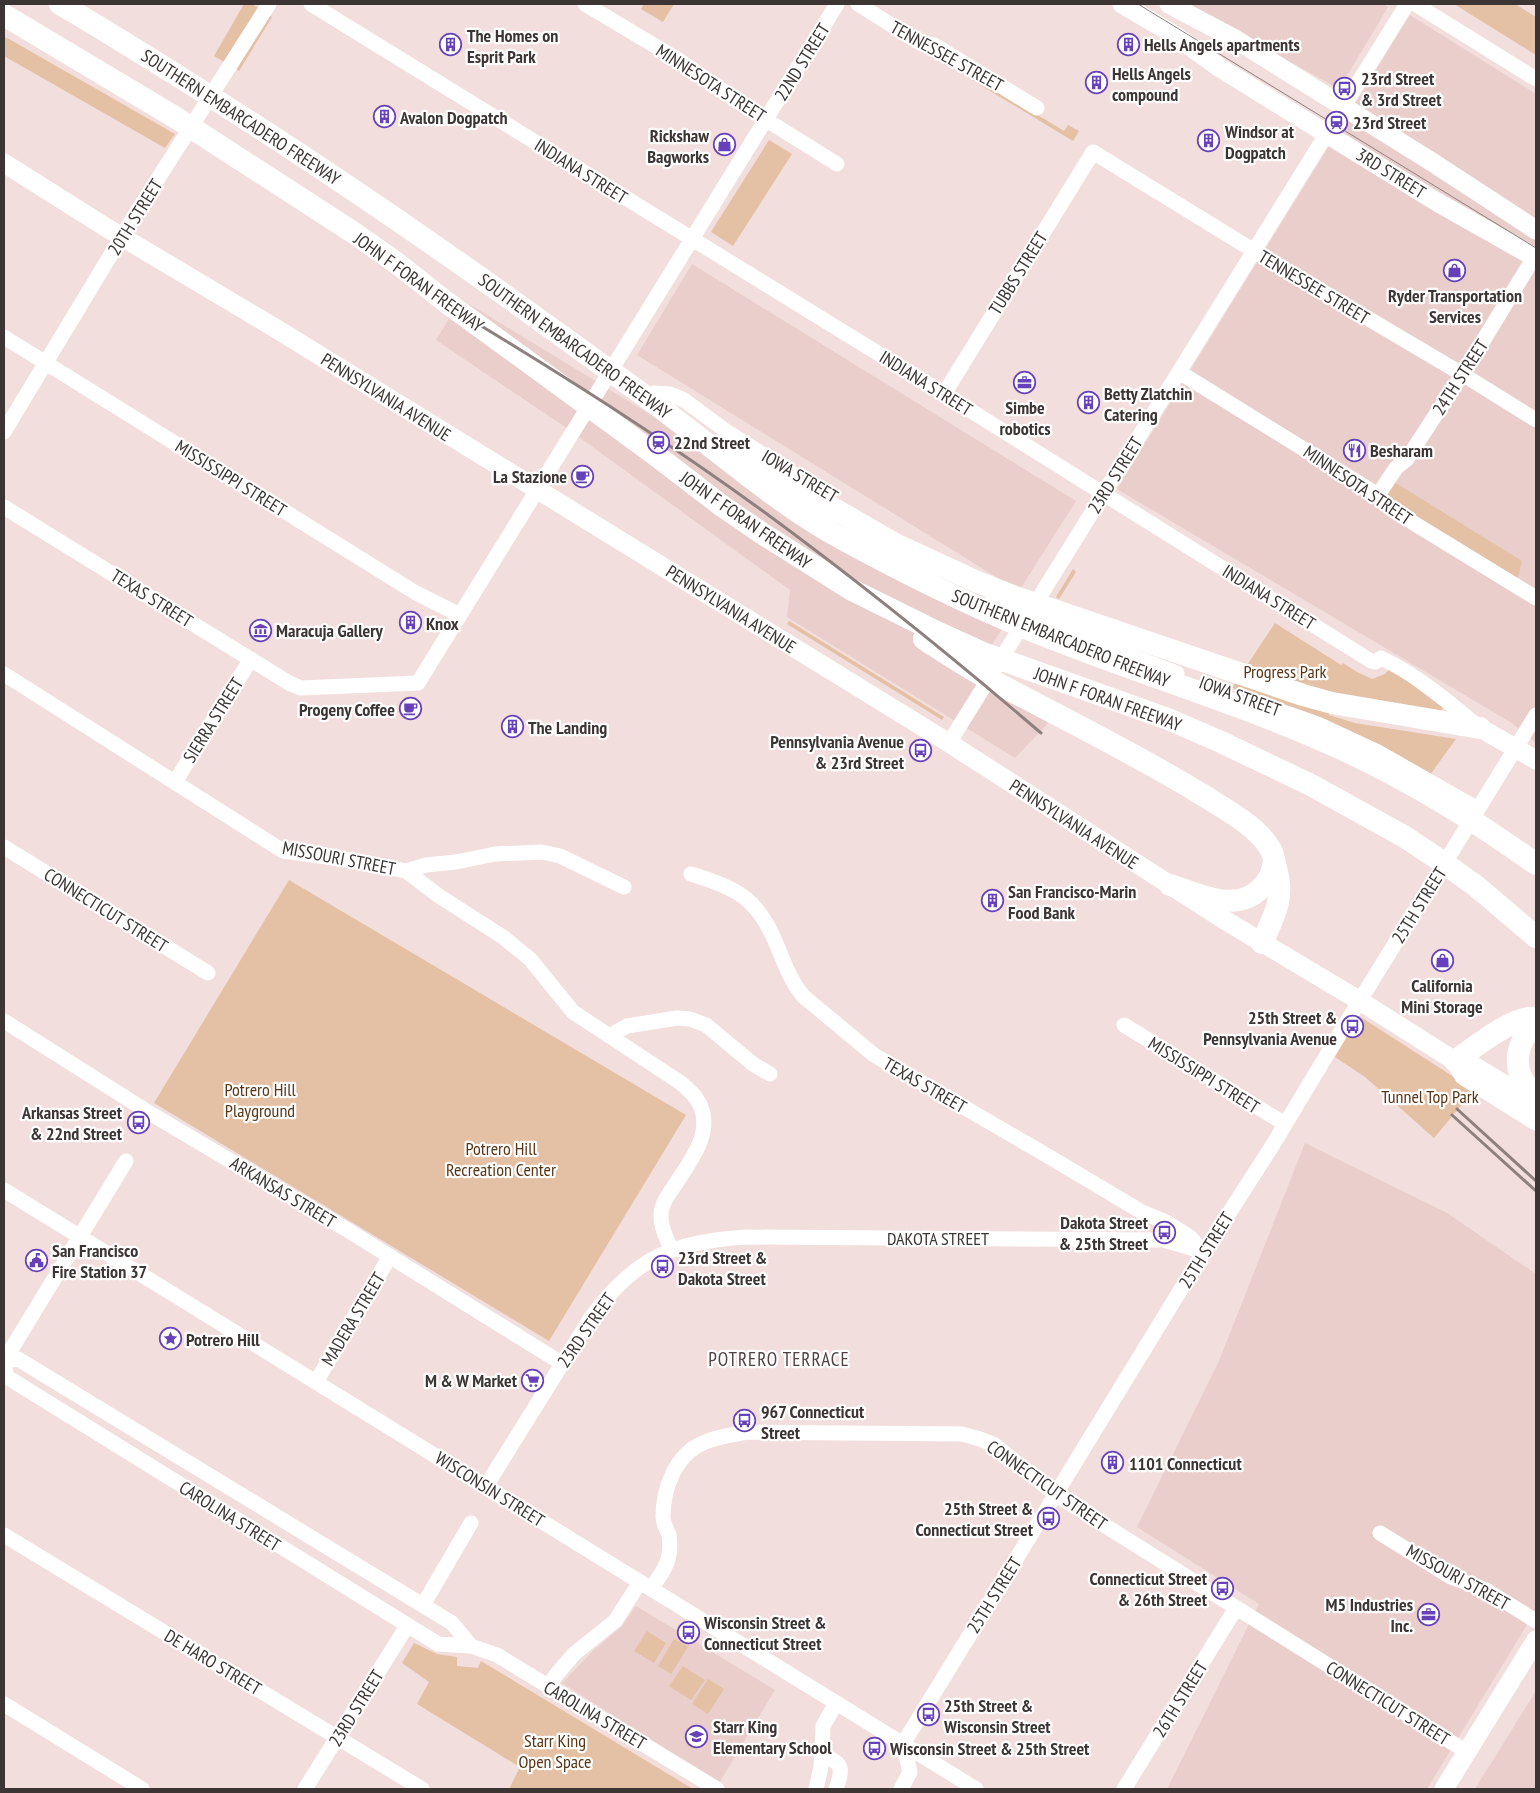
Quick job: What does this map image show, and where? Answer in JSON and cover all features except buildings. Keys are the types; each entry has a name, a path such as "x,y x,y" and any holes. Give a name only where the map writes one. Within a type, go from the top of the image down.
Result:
{"highway":[{"name":"SOUTHERN EMBARCADERO FREEWAY","path":"60,4 77,11 286,144 416,233 673,417 794,511 910,575 1032,631 1249,710 1340,748 1426,792 1466,816 1536,864"},
{"name":"JOHN F FORAN FREEWAY","path":"4,15 130,90 253,167 398,264 446,302 653,453 722,506 810,564 860,594 974,649 1168,719 1311,785 1405,837 1442,861 1476,886 1536,937"},
{"path":"4,28 130,90"},
{"path":"673,417 895,544 974,581 1064,615 1265,683 1332,703 1480,728"},
{"path":"810,564 932,644 993,681 1148,762 1220,806 1258,834 1270,848 1280,880 1278,910 1262,943"},
{"path":"1170,885 1215,899 1237,902 1258,892 1272,875 1274,861"},
{"path":"1455,1062 1497,1032 1512,1024 1532,1017 1536,1018"},
{"path":"1536,1027 1526,1035 1520,1046 1518,1056 1521,1075 1527,1086 1536,1094"}],"main road":[{"name":"3RD STREET","path":"1122,4 1153,21 1220,68 1436,202 1536,256"},
{"name":"3RD STREET","path":"1169,4 1235,40 1344,107 1536,230"},
{"name":"PENNSYLVANIA AVENUE","path":"4,162 122,237 275,328 949,743 1170,885 1262,943 1360,1001 1455,1062 1464,1076 1536,1121"},
{"name":"INDIANA STREET","path":"1480,728 1536,760"},
{"name":"PENNSYLVANIA AVENUE","path":"1455,1062 1472,1064 1536,1103"},
{"path":"1444,1789 1536,1640"}],"street":[{"name":"20TH STREET","path":"4,432 164,169 269,4"},
{"name":"INDIANA STREET","path":"311,4 944,394 1371,661 1375,662 1381,658 1395,664 1460,711 1480,728"},
{"name":"MINNESOTA STREET","path":"585,4 677,59 837,164"},
{"name":"22ND STREET","path":"301,688 418,684 837,4"},
{"name":"TENNESSEE STREET","path":"858,4 920,42 934,45 1037,108"},
{"name":"23RD STREET","path":"949,743 1407,4"},
{"path":"1415,4 1536,79"},
{"name":"TENNESSEE STREET","path":"1093,152 1254,252 1462,374 1536,420"},
{"name":"TUBBS STREET","path":"944,394 1093,152"},
{"name":"24TH STREET","path":"1378,495 1396,468 1407,459 1536,256"},
{"name":"MISSISSIPPI STREET","path":"4,337 416,594 460,615"},
{"name":"IOWA STREET","path":"610,371 654,393 670,394 684,400 793,474 887,528 916,554 1027,617 1318,724 1378,752 1478,809"},
{"name":"MINNESOTA STREET","path":"1179,372 1378,495 1394,511 1536,598"},
{"name":"TEXAS STREET","path":"4,507 301,688"},
{"name":"SIERRA STREET","path":"175,782 251,659"},
{"name":"MISSOURI STREET","path":"4,674 283,851 363,862 406,871 439,896 503,937 530,959 573,1012 681,1083 693,1094 701,1107 703,1134 696,1152 661,1209 662,1222 671,1249"},
{"name":"25TH STREET","path":"903,1744 1536,715"},
{"name":"CONNECTICUT STREET","path":"4,847 208,973"},
{"path":"406,871 426,865 456,862 496,854 542,852 560,856 624,887"},
{"name":"TEXAS STREET","path":"690,874 728,887 754,905 770,926 795,986 803,996 874,1055 1054,1159 1120,1200 1168,1223 1190,1237 1204,1252"},
{"path":"609,1036 627,1026 677,1018 690,1019 706,1025 753,1064 770,1074"},
{"name":"ARKANSAS STREET","path":"4,1021 153,1115 390,1256 562,1364"},
{"name":"MISSISSIPPI STREET","path":"1124,1026 1285,1124"},
{"path":"4,1361 126,1161"},
{"name":"WISCONSIN STREET","path":"4,1190 976,1789"},
{"name":"DAKOTA STREET","path":"671,1249 706,1241 756,1237 1164,1240 1204,1252"},
{"name":"23RD STREET","path":"486,1486 606,1296 625,1278 650,1260 671,1249"},
{"name":"MADERA STREET","path":"316,1382 390,1256"},
{"name":"CAROLINA STREET","path":"472,1646 452,1623 423,1605 18,1359 4,1361 7,1377 407,1626 438,1644 472,1646 497,1654 717,1789"},
{"name":"CONNECTICUT STREET","path":"548,1687 574,1654 614,1621 645,1585 663,1572 669,1555 669,1536 663,1520 666,1486 676,1467 687,1454 701,1443 718,1437 748,1432 962,1434 995,1445 1056,1495 1467,1752"},
{"path":"423,1605 471,1523"},
{"name":"MISSOURI STREET","path":"1380,1533 1451,1577 1486,1590 1536,1621"},
{"name":"DE HARO STREET","path":"4,1535 422,1789"},
{"name":"26TH STREET","path":"1124,1789 1236,1608"},
{"name":"23RD STREET","path":"305,1789 407,1626"},
{"path":"816,1789 820,1776 824,1726 836,1703"},
{"path":"4,1704 142,1789"},
{"path":"901,1789 910,1772 903,1744"},
{"path":"821,1755 836,1760 841,1766 841,1775 836,1789"}],"shaded area":[{"path":"1186,4 1383,4 1388,7 1339,89"},
{"path":"1410,15 1536,94 1536,743 1512,723 1117,489"},
{"path":"692,264 1076,501 1019,591 637,355"},
{"path":"461,299 1002,629 983,659 1052,719 1015,758 787,617 790,590 565,427 436,340"},
{"path":"1305,1143 1447,1213 1536,1274 1536,1610 1427,1789 1167,1789 1259,1604 1137,1527 1219,1361"},
{"name":"Starr King Elementary School","path":"636,1606 775,1690 719,1783 562,1683 593,1651 622,1626"},
{"path":"1536,1691 1536,1789 1475,1789"}],"green space":[{"path":"244,4 252,4 272,17 239,71 214,56"},
{"path":"644,4 674,4 663,22 641,9"},
{"path":"1454,4 1515,4 1536,17 1536,55"},
{"path":"4,37 175,134 165,148 4,56"},
{"path":"974,76 1064,131 1068,125 1079,131 1073,141 972,80"},
{"path":"769,140 792,154 733,246 711,232"},
{"path":"1391,480 1522,561 1517,581 1388,499 1386,487"},
{"path":"1073,569 1076,572 1059,599 1056,597"},
{"path":"789,621 944,717 942,720 787,624"},
{"name":"Progress Park","path":"1275,623 1341,665 1343,663 1372,679 1385,674 1390,668 1443,708 1441,711 1329,695 1329,715 1355,723 1456,739 1427,779 1317,720 1232,688"},
{"name":"Potrero Hill Recreation Center","path":"289,880 686,1115 549,1341 154,1103"},
{"name":"Tunnel Top Park","path":"1359,1016 1474,1090 1434,1138 1365,1077 1335,1057"},
{"path":"647,1631 666,1643 654,1663 634,1651"},
{"path":"674,1639 688,1647 671,1674 658,1666"},
{"name":"Starr King Open Space","path":"414,1643 437,1654 457,1657 457,1666 478,1668 481,1661 693,1789 509,1789 520,1767 417,1704 429,1682 402,1663"},
{"path":"683,1666 705,1680 691,1700 669,1686"},
{"path":"708,1679 724,1689 708,1714 692,1704"}],"tram line":[{"path":"1138,4 1536,248"}],"railway":[{"path":"473,321 619,412 760,509 903,618 1041,733"},
{"path":"1457,1109 1536,1181"},
{"path":"1452,1115 1536,1191"}],"place":[{"name":"Hells Angels apartments","path":"1128,44"},
{"name":"The Homes on Esprit Park","path":"451,45"},
{"name":"Hells Angels compound","path":"1096,83"},
{"name":"23rd Street & 3rd Street","path":"1345,88"},
{"name":"Avalon Dogpatch","path":"384,117"},
{"name":"23rd Street","path":"1337,122"},
{"name":"Windsor at Dogpatch","path":"1209,141"},
{"name":"Rickshaw Bagworks","path":"725,145"},
{"name":"Ryder Transportation Services","path":"1455,270"},
{"name":"Simbe robotics","path":"1025,382"},
{"name":"Betty Zlatchin Catering","path":"1088,403"},
{"name":"22nd Street","path":"658,442"},
{"name":"Besharam","path":"1354,450"},
{"name":"La Stazione","path":"583,476"},
{"name":"Knox","path":"410,623"},
{"name":"Maracuja Gallery","path":"260,630"},
{"name":"Progeny Coffee","path":"411,709"},
{"name":"The Landing","path":"512,727"},
{"name":"Pennsylvania Avenue & 23rd Street","path":"920,751"},
{"name":"San Francisco-Marin Food Bank","path":"992,901"},
{"name":"California Mini Storage","path":"1442,960"},
{"name":"25th Street & Pennsylvania Avenue","path":"1353,1027"},
{"name":"Arkansas Street & 22nd Street","path":"138,1122"},
{"name":"Dakota Street & 25th Street","path":"1164,1232"},
{"name":"San Francisco Fire Station 37","path":"36,1260"},
{"name":"23rd Street & Dakota Street","path":"662,1267"},
{"name":"Potrero Hill","path":"170,1339"},
{"name":"M & W Market","path":"533,1380"},
{"name":"967 Connecticut Street","path":"745,1421"},
{"name":"1101 Connecticut","path":"1113,1463"},
{"name":"25th Street & Connecticut Street","path":"1049,1518"},
{"name":"Connecticut Street & 26th Street","path":"1223,1588"},
{"name":"M5 Industries Inc.","path":"1429,1614"},
{"name":"Wisconsin Street & Connecticut Street","path":"688,1632"},
{"name":"25th Street & Wisconsin Street","path":"928,1715"},
{"name":"Starr King Elementary School","path":"697,1736"},
{"name":"Wisconsin Street & 25th Street","path":"874,1748"}],"district":[{"name":"POTRERO TERRACE","path":"779,1359"}],"park label":[{"name":"Potrero Hill Playground","path":"260,1099"}]}
